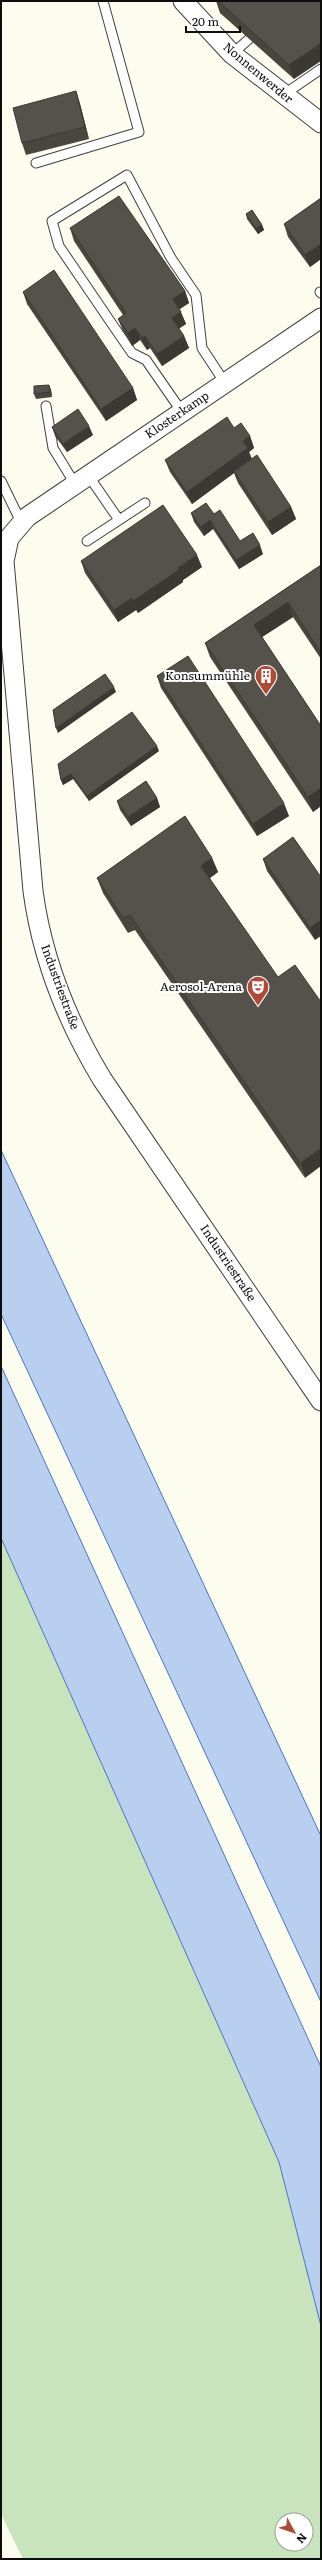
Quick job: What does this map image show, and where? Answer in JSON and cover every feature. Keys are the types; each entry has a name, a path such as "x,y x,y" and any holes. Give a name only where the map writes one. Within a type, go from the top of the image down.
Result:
{"street":[{"name":"Nonnenwerder","path":"183,1 232,54 321,123"},
{"name":"Klosterkamp","path":"27,518 321,318"},
{"name":"Industriestraße","path":"27,518 4,543 5,577 33,891 39,926 56,983 74,1029 102,1079 321,1401"}],"lane":[{"path":"36,163 139,132 103,1"},
{"path":"232,54 249,39"},
{"path":"283,95 321,69"},
{"path":"182,412 146,360 132,353 112,324 59,246 52,221 127,175 170,258 196,295 202,348 225,383"},
{"path":"46,406 53,448 119,520"},
{"path":"1,481 27,518"},
{"path":"87,541 145,503"}],"green space":[{"path":"1,1538 279,2162 321,2326 321,2559 23,2559 1,2514"}],"water":[{"path":"1,1150 321,1836 321,2002 1,1314"},
{"path":"1,1366 321,2067 321,2326 279,2162 1,1538"}],"building":[{"path":"218,1 321,1 321,43 289,65"},
{"path":"76,91 85,127 22,143 13,108"},
{"path":"119,196 185,291 173,299 181,312 172,318 184,336 157,354 145,336 142,338 135,328 128,333 118,319 126,313 70,228"},
{"path":"321,198 321,244 305,255 284,224"},
{"path":"252,210 262,225 256,229 246,214"},
{"path":"54,270 133,388 101,409 23,292"},
{"path":"49,385 50,392 34,394 34,386"},
{"path":"78,409 89,426 63,444 52,427"},
{"path":"227,417 234,428 241,423 250,436 243,441 248,448 187,492 165,460"},
{"path":"257,455 291,507 268,522 234,471"},
{"path":"206,503 214,514 220,510 240,541 253,533 260,545 236,560 210,520 201,527 191,513"},
{"path":"163,505 197,555 178,568 179,570 133,601 132,598 114,610 81,561"},
{"name":"Konsummühle","path":"321,565 321,653 288,602 254,625 321,726 321,788 308,797 205,643"},
{"path":"188,656 284,803 253,824 157,676"},
{"path":"105,674 114,687 56,728 53,710"},
{"path":"132,712 157,746 87,796 71,774 61,780 58,764"},
{"path":"146,781 157,798 128,817 117,801"},
{"path":"185,816 212,858 201,866 278,977 295,965 321,1002 321,1148 300,1163 130,915 123,918 97,878"},
{"path":"293,837 321,877 321,920 310,928 263,859"}],"place":[{"name":"Konsummühle","path":"266,696"},
{"name":"Aerosol-Arena","path":"258,1006"}]}
